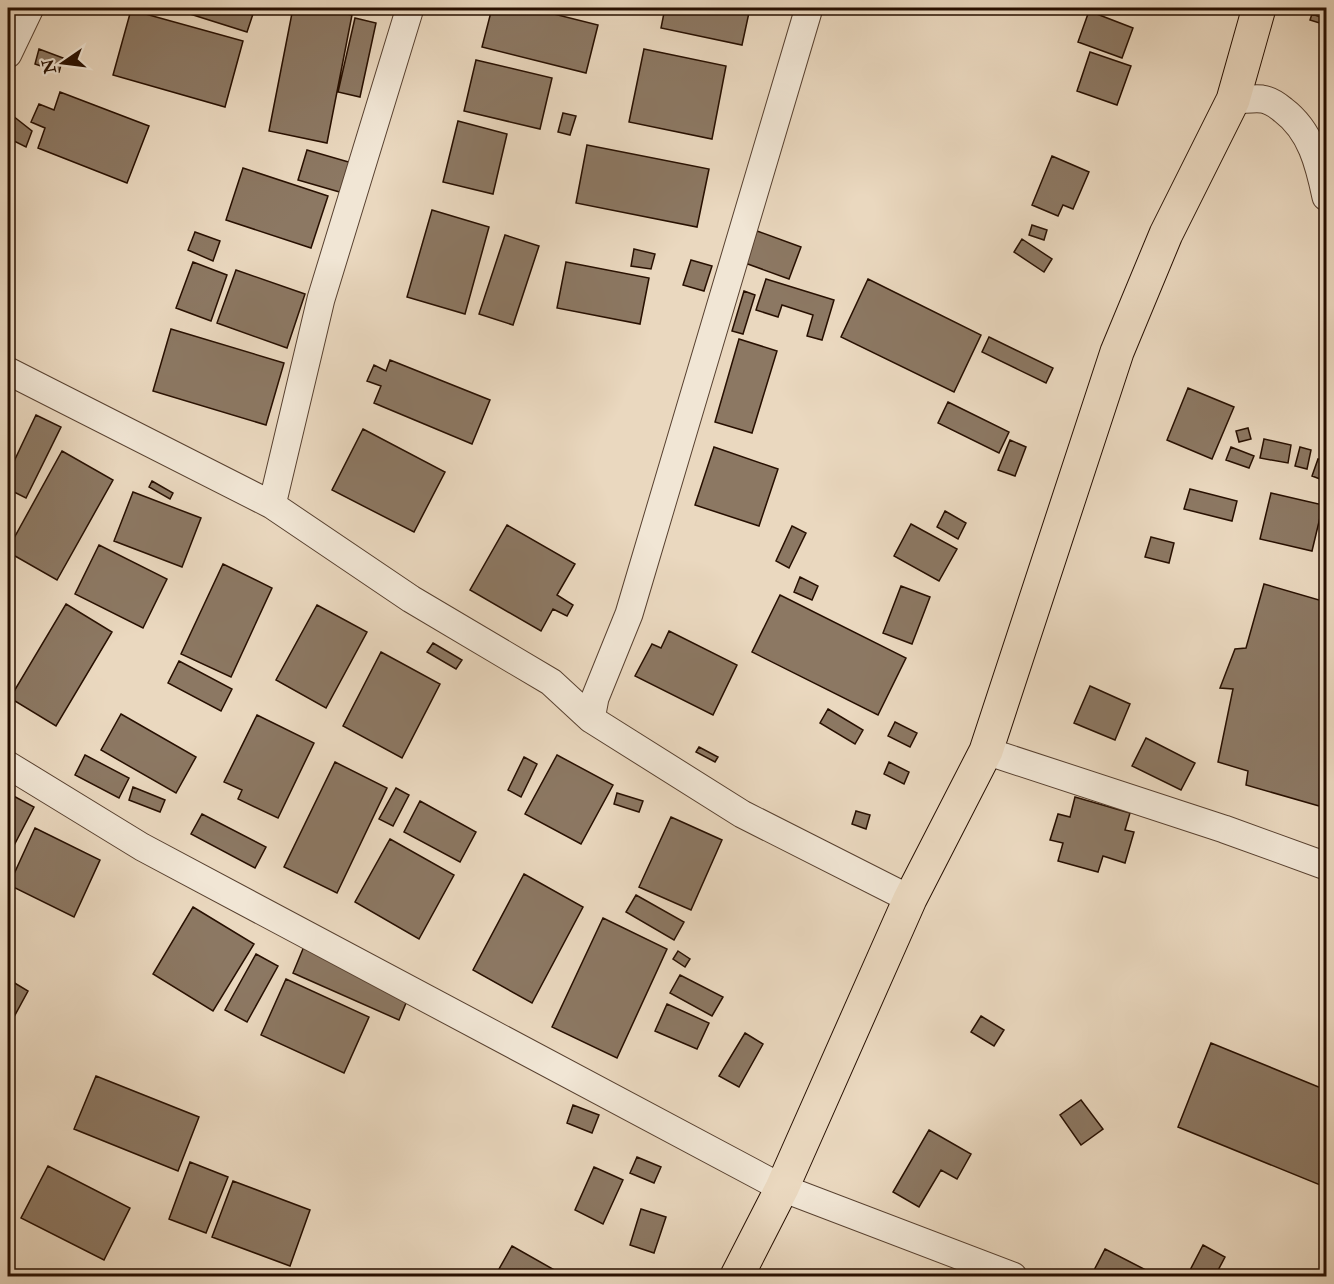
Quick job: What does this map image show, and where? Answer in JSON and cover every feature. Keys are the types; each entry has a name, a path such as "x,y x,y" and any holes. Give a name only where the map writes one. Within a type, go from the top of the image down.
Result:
{"main road":[{"path":"737,1276 782,1188 910,899 986,751 1117,352 1166,234 1233,100 1259,8"}],"street":[{"path":"8,54 30,8"},
{"path":"272,505 321,299 410,8"},
{"path":"591,719 595,698 629,614 809,8"},
{"path":"1233,100 1263,99 1278,106 1294,119 1311,144 1326,197"},
{"path":"8,371 272,505 411,599 551,682 591,719 742,814 910,899"},
{"path":"986,751 1224,829 1326,866"},
{"path":"8,765 142,847 782,1188 1013,1276"}],"building":[{"path":"171,8 255,8 247,32"},
{"path":"293,8 318,8 352,15 327,143 269,131"},
{"path":"492,8 530,8 598,25 586,73 482,47"},
{"path":"665,8 750,8 742,45 661,28"},
{"path":"131,10 243,41 225,107 113,75"},
{"path":"1089,11 1133,28 1122,58 1078,42"},
{"path":"1312,14 1326,19 1326,25 1310,20"},
{"path":"355,18 376,23 360,97 338,92"},
{"path":"39,49 63,58 59,72 35,64"},
{"path":"644,49 726,66 712,139 629,122"},
{"path":"1090,52 1131,66 1117,105 1077,91"},
{"path":"476,60 552,78 540,129 464,111"},
{"path":"60,92 149,126 127,183 38,148 45,128 31,122 39,104 54,110"},
{"path":"8,112 32,131 26,147 8,138"},
{"path":"563,113 576,116 570,135 558,132"},
{"path":"458,121 507,134 493,194 443,182"},
{"path":"587,145 709,169 697,227 576,203"},
{"path":"307,150 359,165 350,195 298,180"},
{"path":"1052,156 1089,172 1073,209 1063,205 1058,216 1032,205"},
{"path":"243,168 328,196 311,248 226,220"},
{"path":"432,210 489,227 465,314 407,297"},
{"path":"1032,225 1047,230 1044,240 1029,235"},
{"path":"757,231 801,247 789,279 745,263"},
{"path":"195,232 220,241 213,261 188,250"},
{"path":"505,235 539,246 513,325 479,314"},
{"path":"1022,239 1052,259 1044,272 1014,252"},
{"path":"634,249 655,254 651,269 631,266"},
{"path":"691,260 712,266 704,291 683,285"},
{"path":"193,262 227,275 211,321 176,308"},
{"path":"566,262 649,278 640,324 557,308"},
{"path":"236,270 305,294 287,348 217,323"},
{"path":"766,279 834,300 822,340 807,336 813,315 782,305 778,317 756,310"},
{"path":"868,279 981,335 954,392 841,337"},
{"path":"744,291 755,295 743,334 732,331"},
{"path":"171,329 284,363 266,425 153,391"},
{"path":"989,337 1053,368 1046,383 982,352"},
{"path":"739,339 777,351 752,433 715,422"},
{"path":"390,360 490,400 472,444 374,403 381,386 367,381 374,365 386,371"},
{"path":"1188,388 1234,407 1212,459 1167,440"},
{"path":"948,402 1009,432 999,453 938,423"},
{"path":"36,415 61,427 26,498 8,489 8,474"},
{"path":"1248,428 1251,439 1239,442 1236,431"},
{"path":"363,429 445,472 414,532 332,490"},
{"path":"1264,439 1291,445 1288,463 1260,458"},
{"path":"1010,440 1026,447 1015,476 998,470"},
{"path":"714,447 778,469 759,526 695,505"},
{"path":"1231,447 1254,456 1249,468 1226,460"},
{"path":"1300,447 1311,450 1307,469 1295,466"},
{"path":"62,451 113,480 57,580 8,552 8,549"},
{"path":"1318,459 1326,461 1320,479 1312,476"},
{"path":"152,481 173,493 170,499 149,487"},
{"path":"1190,489 1237,501 1232,521 1184,509"},
{"path":"133,492 201,518 182,567 114,541"},
{"path":"1271,493 1323,505 1312,551 1260,539"},
{"path":"945,511 966,523 958,539 937,527"},
{"path":"911,524 957,549 939,581 894,556"},
{"path":"507,525 575,564 557,595 573,605 567,616 553,609 541,631 470,590"},
{"path":"792,526 806,533 789,568 776,561"},
{"path":"1151,537 1174,543 1169,563 1145,557"},
{"path":"99,545 167,579 143,628 75,594"},
{"path":"223,564 272,588 231,677 181,654"},
{"path":"800,577 818,586 812,600 794,592"},
{"path":"1264,584 1326,602 1326,808 1246,785 1248,771 1218,762 1233,689 1220,688 1235,649 1246,648"},
{"path":"901,586 930,597 912,644 883,633"},
{"path":"780,595 906,658 878,715 752,652"},
{"path":"66,604 112,632 56,726 10,698"},
{"path":"317,605 367,632 326,708 276,680"},
{"path":"669,631 737,665 713,715 635,676 652,644 661,648"},
{"path":"433,643 462,660 456,669 427,652"},
{"path":"381,652 440,684 402,758 343,726"},
{"path":"179,661 232,689 221,711 168,683"},
{"path":"1090,686 1130,704 1115,740 1074,723"},
{"path":"828,709 863,730 855,744 820,723"},
{"path":"121,714 196,757 176,793 101,750"},
{"path":"257,715 314,743 278,818 238,799 242,790 224,782"},
{"path":"895,722 917,733 910,747 888,736"},
{"path":"1146,738 1195,763 1181,790 1132,766"},
{"path":"699,747 718,757 715,762 696,752"},
{"path":"85,755 129,778 119,798 75,775"},
{"path":"557,755 613,785 581,844 525,814"},
{"path":"524,757 537,764 521,797 508,790"},
{"path":"335,762 387,788 337,893 284,867"},
{"path":"889,762 909,772 904,784 884,774"},
{"path":"133,787 165,800 160,812 129,800"},
{"path":"396,788 409,795 393,826 379,819"},
{"path":"8,793 34,807 10,853 8,852"},
{"path":"617,793 643,801 639,812 614,804"},
{"path":"1075,797 1130,813 1125,830 1134,832 1125,863 1103,856 1098,872 1058,861 1063,843 1050,840 1058,814 1070,817"},
{"path":"420,801 476,832 460,862 404,832"},
{"path":"856,811 870,815 866,829 852,824"},
{"path":"202,814 266,847 255,868 191,834"},
{"path":"671,817 722,840 691,910 639,887"},
{"path":"35,828 100,860 74,917 9,885"},
{"path":"390,839 454,875 419,939 355,902"},
{"path":"524,874 583,907 532,1003 473,970"},
{"path":"636,895 684,922 674,940 626,912"},
{"path":"193,907 254,944 213,1011 153,974"},
{"path":"603,918 667,949 617,1058 552,1027"},
{"path":"305,944 411,991 399,1020 293,973"},
{"path":"678,951 690,959 685,967 673,959"},
{"path":"256,954 278,966 247,1022 225,1010"},
{"path":"680,975 723,997 712,1016 670,993"},
{"path":"8,979 28,991 8,1028"},
{"path":"286,979 369,1017 344,1073 261,1035"},
{"path":"667,1004 709,1023 697,1049 655,1031"},
{"path":"981,1016 1004,1030 994,1046 971,1032"},
{"path":"745,1033 763,1044 739,1087 719,1076"},
{"path":"1211,1043 1326,1090 1325,1187 1178,1127"},
{"path":"96,1076 199,1117 178,1171 74,1129"},
{"path":"1081,1100 1103,1129 1081,1145 1060,1115"},
{"path":"573,1105 599,1115 592,1133 567,1123"},
{"path":"929,1130 971,1154 957,1179 941,1170 919,1207 893,1192"},
{"path":"637,1157 661,1167 654,1183 630,1173"},
{"path":"190,1162 228,1177 206,1233 169,1219"},
{"path":"48,1166 130,1208 104,1260 21,1218"},
{"path":"594,1167 623,1180 603,1224 575,1210"},
{"path":"233,1181 310,1210 290,1266 212,1237"},
{"path":"641,1209 666,1217 654,1253 630,1245"},
{"path":"1203,1245 1225,1257 1215,1276 1187,1276"},
{"path":"512,1246 565,1276 495,1276"},
{"path":"1105,1249 1146,1270 1143,1276 1091,1276"}]}
